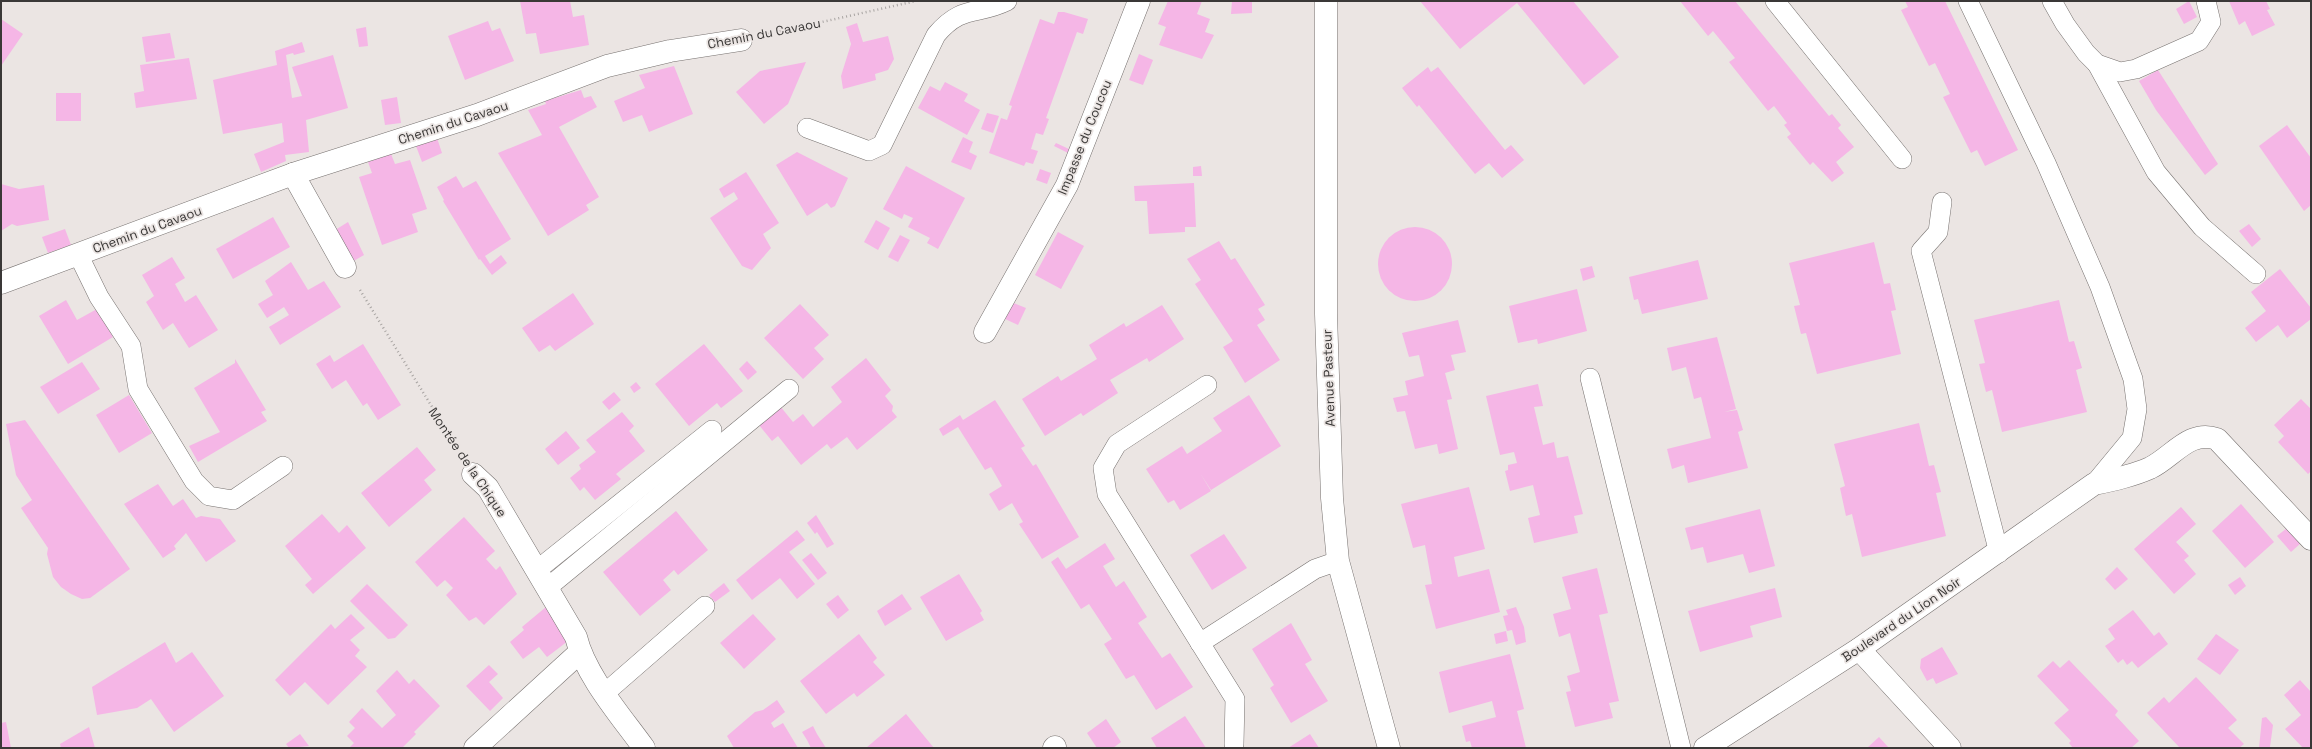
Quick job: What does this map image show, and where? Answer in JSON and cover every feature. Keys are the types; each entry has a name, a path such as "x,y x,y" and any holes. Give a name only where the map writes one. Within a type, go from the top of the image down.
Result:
{"street":[{"name":"Impasse du Coucou","path":"985,332 1067,186 1139,1"},
{"name":"Avenue Pasteur","path":"1326,1 1326,314 1332,498 1338,561 1389,748"},
{"name":"Chemin du Cavaou","path":"1,283 293,174 477,116 607,66 670,51 741,40"},
{"path":"293,174 346,266"},
{"path":"2094,484 2128,476 2151,467 2192,439 2206,436 2217,439 2311,539"},
{"name":"Montée de la Chique","path":"473,474 488,488 576,637 580,652 605,693 644,748"},
{"name":"Boulevard du Lion Noir","path":"1705,748 1859,649 1999,553 2094,484"},
{"path":"1859,649 1950,748"},
{"path":"476,748 580,652"}],"lane":[{"path":"807,128 869,151 882,145 936,35 946,23 961,14 999,5 1007,1"},
{"path":"1774,1 1902,159"},
{"path":"1968,1 2046,163 2100,287 2133,379 2137,409 2132,438 2094,484"},
{"path":"2052,1 2073,36 2086,53 2098,64 2156,172 2202,227 2256,274"},
{"path":"2098,64 2120,72 2136,69 2199,41 2211,22 2206,1"},
{"path":"1942,202 1938,232 1921,251 1999,553"},
{"path":"78,254 99,297 131,346 138,389 194,481 208,496 233,500 283,466"},
{"path":"1590,378 1681,748"},
{"path":"1207,385 1117,444 1103,468 1107,494 1235,699 1234,744"},
{"path":"547,588 789,389"},
{"path":"537,570 712,430"},
{"path":"1200,643 1315,569 1338,561"},
{"path":"605,693 705,606"}],"path":[{"name":"Chemin du Cavaou","path":"741,40 916,1"},
{"name":"Montée de la Chique","path":"346,266 473,474"}],"building":[{"path":"520,1 570,1 573,17 584,15 589,45 540,54 536,33 526,34"},
{"path":"1168,1 1202,1 1197,14 1210,19 1205,32 1214,35 1202,59 1159,45 1166,27 1158,24"},
{"path":"1232,1 1252,1 1252,13 1231,14"},
{"path":"1420,1 1573,1 1619,57 1584,85 1517,3 1460,49"},
{"path":"1680,1 1735,1 1829,116 1832,114 1841,125 1838,128 1854,147 1836,162 1844,173 1832,182 1813,162 1810,165 1787,137 1791,134 1784,125 1787,123 1774,106 1768,111 1729,62 1735,58 1713,31 1708,36"},
{"path":"1905,1 1945,1 2018,150 1985,166 1977,150 1971,153 1943,97 1950,94 1935,63 1929,66 1901,10 1908,7"},
{"path":"2189,1 2197,17 2184,24 2176,9"},
{"path":"2229,1 2266,1 2270,9 2267,10 2275,25 2252,36 2245,21 2239,25"},
{"path":"1058,12 1064,12 1088,19 1083,34 1077,32 1046,118 1049,119 1043,135 1036,133 1031,149 1038,151 1033,164 1026,162 1024,166 989,153 1001,118 1007,120 1012,106 1009,105 1040,19 1054,24"},
{"path":"1,19 23,34 1,66"},
{"path":"488,21 492,31 500,28 514,61 465,80 448,36"},
{"path":"857,23 863,42 888,36 894,59 888,70 875,74 876,80 843,89 841,76 851,44 846,27"},
{"path":"366,27 368,46 359,47 356,29"},
{"path":"170,33 175,58 146,62 142,37"},
{"path":"302,42 305,52 294,55 293,53 286,55 292,98 302,96 292,67 333,55 348,108 306,120 309,152 285,155 286,161 261,172 254,154 284,142 282,123 223,134 213,80 277,65 275,51"},
{"path":"1139,54 1153,60 1143,85 1129,80"},
{"path":"189,58 197,99 136,108 134,93 144,91 140,65"},
{"path":"806,62 788,104 764,124 736,92 760,71"},
{"path":"674,66 693,114 649,132 642,115 623,122 614,101 645,88 639,75"},
{"path":"1428,67 1431,72 1438,67 1505,150 1511,145 1524,160 1502,178 1489,163 1475,174 1419,105 1417,107 1402,88"},
{"path":"2158,70 2218,164 2205,175 2156,110 2139,81"},
{"path":"945,82 968,94 964,101 980,110 967,135 918,108 930,86 940,91"},
{"path":"581,90 584,98 591,96 597,107 559,127 599,197 586,205 589,210 548,236 498,153 542,135 528,110 546,104 545,101"},
{"path":"56,93 81,93 81,121 56,121"},
{"path":"397,97 401,123 385,125 381,100"},
{"path":"987,113 999,116 993,133 981,129"},
{"path":"2287,125 2311,158 2311,205 2304,211 2259,146"},
{"path":"963,137 973,142 969,152 977,156 971,170 951,162"},
{"path":"437,138 442,153 422,162 416,146"},
{"path":"1056,143 1069,149 1068,153 1054,146"},
{"path":"797,152 848,178 835,206 831,208 827,203 807,216 776,165"},
{"path":"391,154 395,164 410,160 427,209 412,214 418,232 382,245 359,177 372,173 368,162"},
{"path":"906,166 965,198 938,249 927,243 930,238 908,227 913,218 904,214 902,219 883,209"},
{"path":"1201,166 1202,176 1193,176 1193,167"},
{"path":"1040,169 1051,173 1047,184 1036,180"},
{"path":"746,172 779,223 763,234 771,248 752,270 742,266 710,218 738,199 734,192 724,198 719,189"},
{"path":"456,176 463,188 476,181 511,239 485,256 490,264 501,255 507,263 492,275 480,259 479,260 443,201 444,200 437,187"},
{"path":"1194,183 1196,227 1185,227 1185,232 1149,234 1147,201 1135,201 1134,186"},
{"path":"1,184 19,189 44,185 49,220 17,226 12,224 1,231"},
{"path":"273,217 290,247 233,279 216,249"},
{"path":"876,220 890,228 878,250 864,242"},
{"path":"348,222 364,255 350,263 332,232"},
{"path":"2249,224 2261,239 2252,247 2239,231"},
{"path":"1415,227 1429,230 1441,238 1449,250 1452,264 1449,278 1441,290 1429,298 1415,301 1401,298 1389,290 1381,278 1378,264 1381,250 1389,238 1401,230"},
{"path":"65,229 71,245 48,253 42,237"},
{"path":"1058,232 1084,246 1061,289 1035,275"},
{"path":"900,235 910,240 898,262 888,257"},
{"path":"1219,241 1231,260 1235,258 1265,305 1258,309 1265,320 1257,325 1280,360 1245,383 1223,347 1233,341 1195,284 1201,280 1187,259"},
{"path":"1874,242 1884,284 1890,283 1896,310 1891,311 1901,354 1817,374 1806,333 1801,334 1794,306 1800,305 1789,263"},
{"path":"172,257 185,278 175,284 185,302 196,295 218,330 189,348 173,323 163,330 146,302 154,296 142,275"},
{"path":"1698,260 1708,299 1642,314 1638,299 1634,300 1629,277"},
{"path":"291,262 308,290 324,281 341,307 280,345 269,327 289,315 284,307 267,318 258,304 273,295 265,281"},
{"path":"1592,266 1595,277 1583,281 1580,269"},
{"path":"2280,269 2311,308 2311,319 2287,338 2278,325 2256,342 2245,328 2266,311 2251,292"},
{"path":"1577,289 1587,331 1538,344 1537,339 1518,343 1509,306"},
{"path":"573,293 594,324 555,351 550,345 539,352 522,328"},
{"path":"66,300 77,320 97,309 113,337 68,364 39,316"},
{"path":"2059,300 2069,342 2074,341 2082,368 2076,370 2087,412 2002,432 1992,390 1986,392 1979,364 1985,363 1974,320"},
{"path":"1011,302 1026,308 1018,325 1003,318"},
{"path":"800,304 829,335 814,348 824,359 803,379 764,338"},
{"path":"1162,305 1184,339 1149,362 1147,358 1110,380 1118,393 1083,416 1081,413 1045,436 1022,399 1058,376 1061,381 1097,359 1089,345 1124,323 1126,327"},
{"path":"1458,320 1466,352 1451,355 1455,370 1445,373 1452,399 1447,400 1458,449 1439,454 1437,444 1415,449 1405,411 1397,412 1393,398 1408,395 1405,381 1424,376 1419,355 1409,357 1402,333"},
{"path":"1717,337 1736,409 1724,412 1737,410 1743,430 1738,432 1748,468 1688,483 1684,465 1672,469 1667,449 1711,438 1701,397 1694,399 1686,367 1672,371 1667,348"},
{"path":"363,344 401,405 378,420 367,403 363,406 346,380 332,389 316,364 330,355 334,362"},
{"path":"704,344 743,391 721,408 717,403 689,426 655,384"},
{"path":"866,358 891,390 885,396 893,406 892,411 897,417 857,450 847,437 831,449 827,444 801,465 778,436 772,441 759,425 780,406 793,422 803,414 813,427 842,402 831,387"},
{"path":"235,359 266,410 261,412 267,421 198,462 189,446 220,432 194,388 235,363"},
{"path":"747,361 757,372 748,380 739,369"},
{"path":"82,362 100,389 58,414 40,387"},
{"path":"636,382 641,388 634,393 630,387"},
{"path":"1538,384 1543,406 1534,407 1543,445 1554,442 1557,458 1568,456 1583,514 1574,516 1578,533 1534,543 1528,518 1540,515 1533,485 1510,491 1505,471 1508,470 1508,465 1517,463 1514,452 1500,455 1486,396"},
{"path":"614,392 621,400 609,410 602,402"},
{"path":"129,395 152,433 119,453 96,415"},
{"path":"1249,395 1281,446 1211,490 1200,473 1211,491 1180,510 1174,500 1168,503 1146,469 1182,446 1187,454 1222,431 1213,418"},
{"path":"2301,399 2311,409 2311,471 2308,474 2278,442 2284,436 2274,425"},
{"path":"995,400 1025,446 1021,448 1033,466 1036,464 1079,537 1042,559 1019,524 1023,522 1012,503 999,511 989,494 1002,486 991,467 985,470 958,427 943,436 939,429 960,415 963,420"},
{"path":"622,412 634,426 629,431 645,451 616,474 621,479 595,500 584,487 580,491 570,478 581,469 579,465 596,452 586,440"},
{"path":"25,420 130,569 90,598 82,599 71,594 61,587 53,577 47,554 48,548 21,508 32,500 16,475 6,424"},
{"path":"1919,423 1929,466 1934,465 1941,492 1936,493 1946,536 1862,557 1852,514 1846,516 1840,488 1845,486 1834,444"},
{"path":"566,431 580,448 558,465 545,449"},
{"path":"417,447 436,470 424,480 432,490 389,527 361,493"},
{"path":"158,484 173,506 183,499 196,518 201,516 220,519 236,541 206,562 186,533 174,546 176,549 163,558 124,504"},
{"path":"1469,487 1485,549 1454,557 1458,577 1489,569 1500,612 1436,629 1425,585 1432,584 1425,545 1413,548 1401,504"},
{"path":"2241,504 2274,542 2245,568 2212,531"},
{"path":"2181,507 2196,524 2176,542 2189,556 2184,560 2196,574 2174,594 2134,549"},
{"path":"1760,509 1775,566 1749,573 1743,554 1707,563 1703,547 1691,550 1685,528"},
{"path":"676,511 708,550 678,575 674,570 663,580 671,590 640,616 603,572"},
{"path":"322,514 339,533 347,525 366,548 313,594 305,585 312,579 285,546"},
{"path":"816,515 834,544 827,548 817,532 815,534 807,523"},
{"path":"464,517 495,551 486,559 496,570 500,566 517,594 484,625 476,617 469,621 446,595 453,588 445,580 437,587 415,562"},
{"path":"2287,528 2301,543 2291,552 2277,536"},
{"path":"797,530 805,540 789,552 815,584 797,599 780,578 752,600 736,580"},
{"path":"1224,534 1247,568 1212,590 1190,555"},
{"path":"1105,543 1115,559 1103,566 1116,587 1124,581 1147,617 1138,623 1162,658 1170,653 1193,687 1156,710 1134,675 1126,679 1104,644 1112,639 1089,604 1081,609 1051,562 1058,557 1066,569"},
{"path":"811,553 827,573 818,580 802,560"},
{"path":"2117,567 2128,579 2115,590 2105,579"},
{"path":"1597,568 1608,613 1599,615 1619,701 1609,703 1613,718 1575,727 1566,692 1571,691 1567,676 1580,672 1570,633 1559,637 1553,614 1571,609 1562,577"},
{"path":"959,574 982,611 980,613 984,620 946,641 920,597"},
{"path":"2240,577 2246,586 2235,595 2228,585"},
{"path":"724,583 730,591 715,602 709,595"},
{"path":"367,584 408,625 395,638 388,639 350,601"},
{"path":"1775,588 1782,617 1750,626 1753,637 1700,652 1688,611"},
{"path":"902,594 912,609 885,626 877,611"},
{"path":"838,595 849,610 838,619 826,604"},
{"path":"546,607 568,641 547,657 539,647 523,659 510,642 524,630 522,627"},
{"path":"1516,607 1524,627 1526,642 1516,645 1512,630 1507,631 1503,616 1508,615 1506,610"},
{"path":"2133,610 2154,636 2159,632 2168,644 2138,668 2132,661 2127,665 2123,659 2118,663 2105,646 2115,639 2108,629"},
{"path":"351,614 365,628 350,640 360,650 355,656 367,667 328,705 305,682 290,696 275,680 331,624 335,629"},
{"path":"753,614 776,639 744,669 720,643"},
{"path":"1291,623 1312,660 1305,664 1328,701 1291,723 1270,688 1274,685 1252,649"},
{"path":"1506,631 1508,641 1496,644 1494,634"},
{"path":"859,634 877,658 873,662 885,675 857,697 854,693 826,714 800,681"},
{"path":"2216,634 2239,650 2220,675 2197,659"},
{"path":"165,642 176,663 192,652 224,696 174,732 151,699 137,708 97,715 92,687"},
{"path":"1942,647 1958,674 1936,684 1933,678 1927,681 1920,668 1921,659"},
{"path":"1510,654 1524,709 1517,711 1526,748 1472,748 1470,741 1466,742 1462,726 1496,717 1492,701 1449,713 1439,672"},
{"path":"2069,660 2118,711 2115,715 2139,741 2131,748 2073,748 2069,743 2071,741 2054,723 2069,710 2037,676 2053,661 2060,668"},
{"path":"489,665 498,674 489,682 503,698 490,711 466,686"},
{"path":"397,670 409,684 414,679 440,706 414,732 416,734 402,748 349,748 354,743 347,736 355,728 349,722 362,708 382,728 396,715 376,691"},
{"path":"2196,677 2237,720 2228,728 2244,744 2239,748 2180,748 2147,713 2164,697 2169,703"},
{"path":"2300,680 2311,692 2311,748 2303,748 2285,729 2301,715 2284,695"},
{"path":"777,700 785,712 771,723 774,728 783,723 798,748 734,748 727,736 755,712 763,710"},
{"path":"906,714 934,748 866,748"},
{"path":"1185,716 1206,748 1157,748 1151,738"},
{"path":"2266,717 2273,725 2270,747 2259,748 2262,718"},
{"path":"1106,719 1121,742 1113,748 1097,748 1087,733"},
{"path":"6,722 11,748 1,748 1,723"},
{"path":"813,726 826,748 811,748 802,732"},
{"path":"89,727 95,748 61,748 60,744"},
{"path":"300,734 309,746 289,748 286,744"},
{"path":"1310,734 1319,748 1288,748"},
{"path":"1879,737 1889,748 1867,748"}]}
